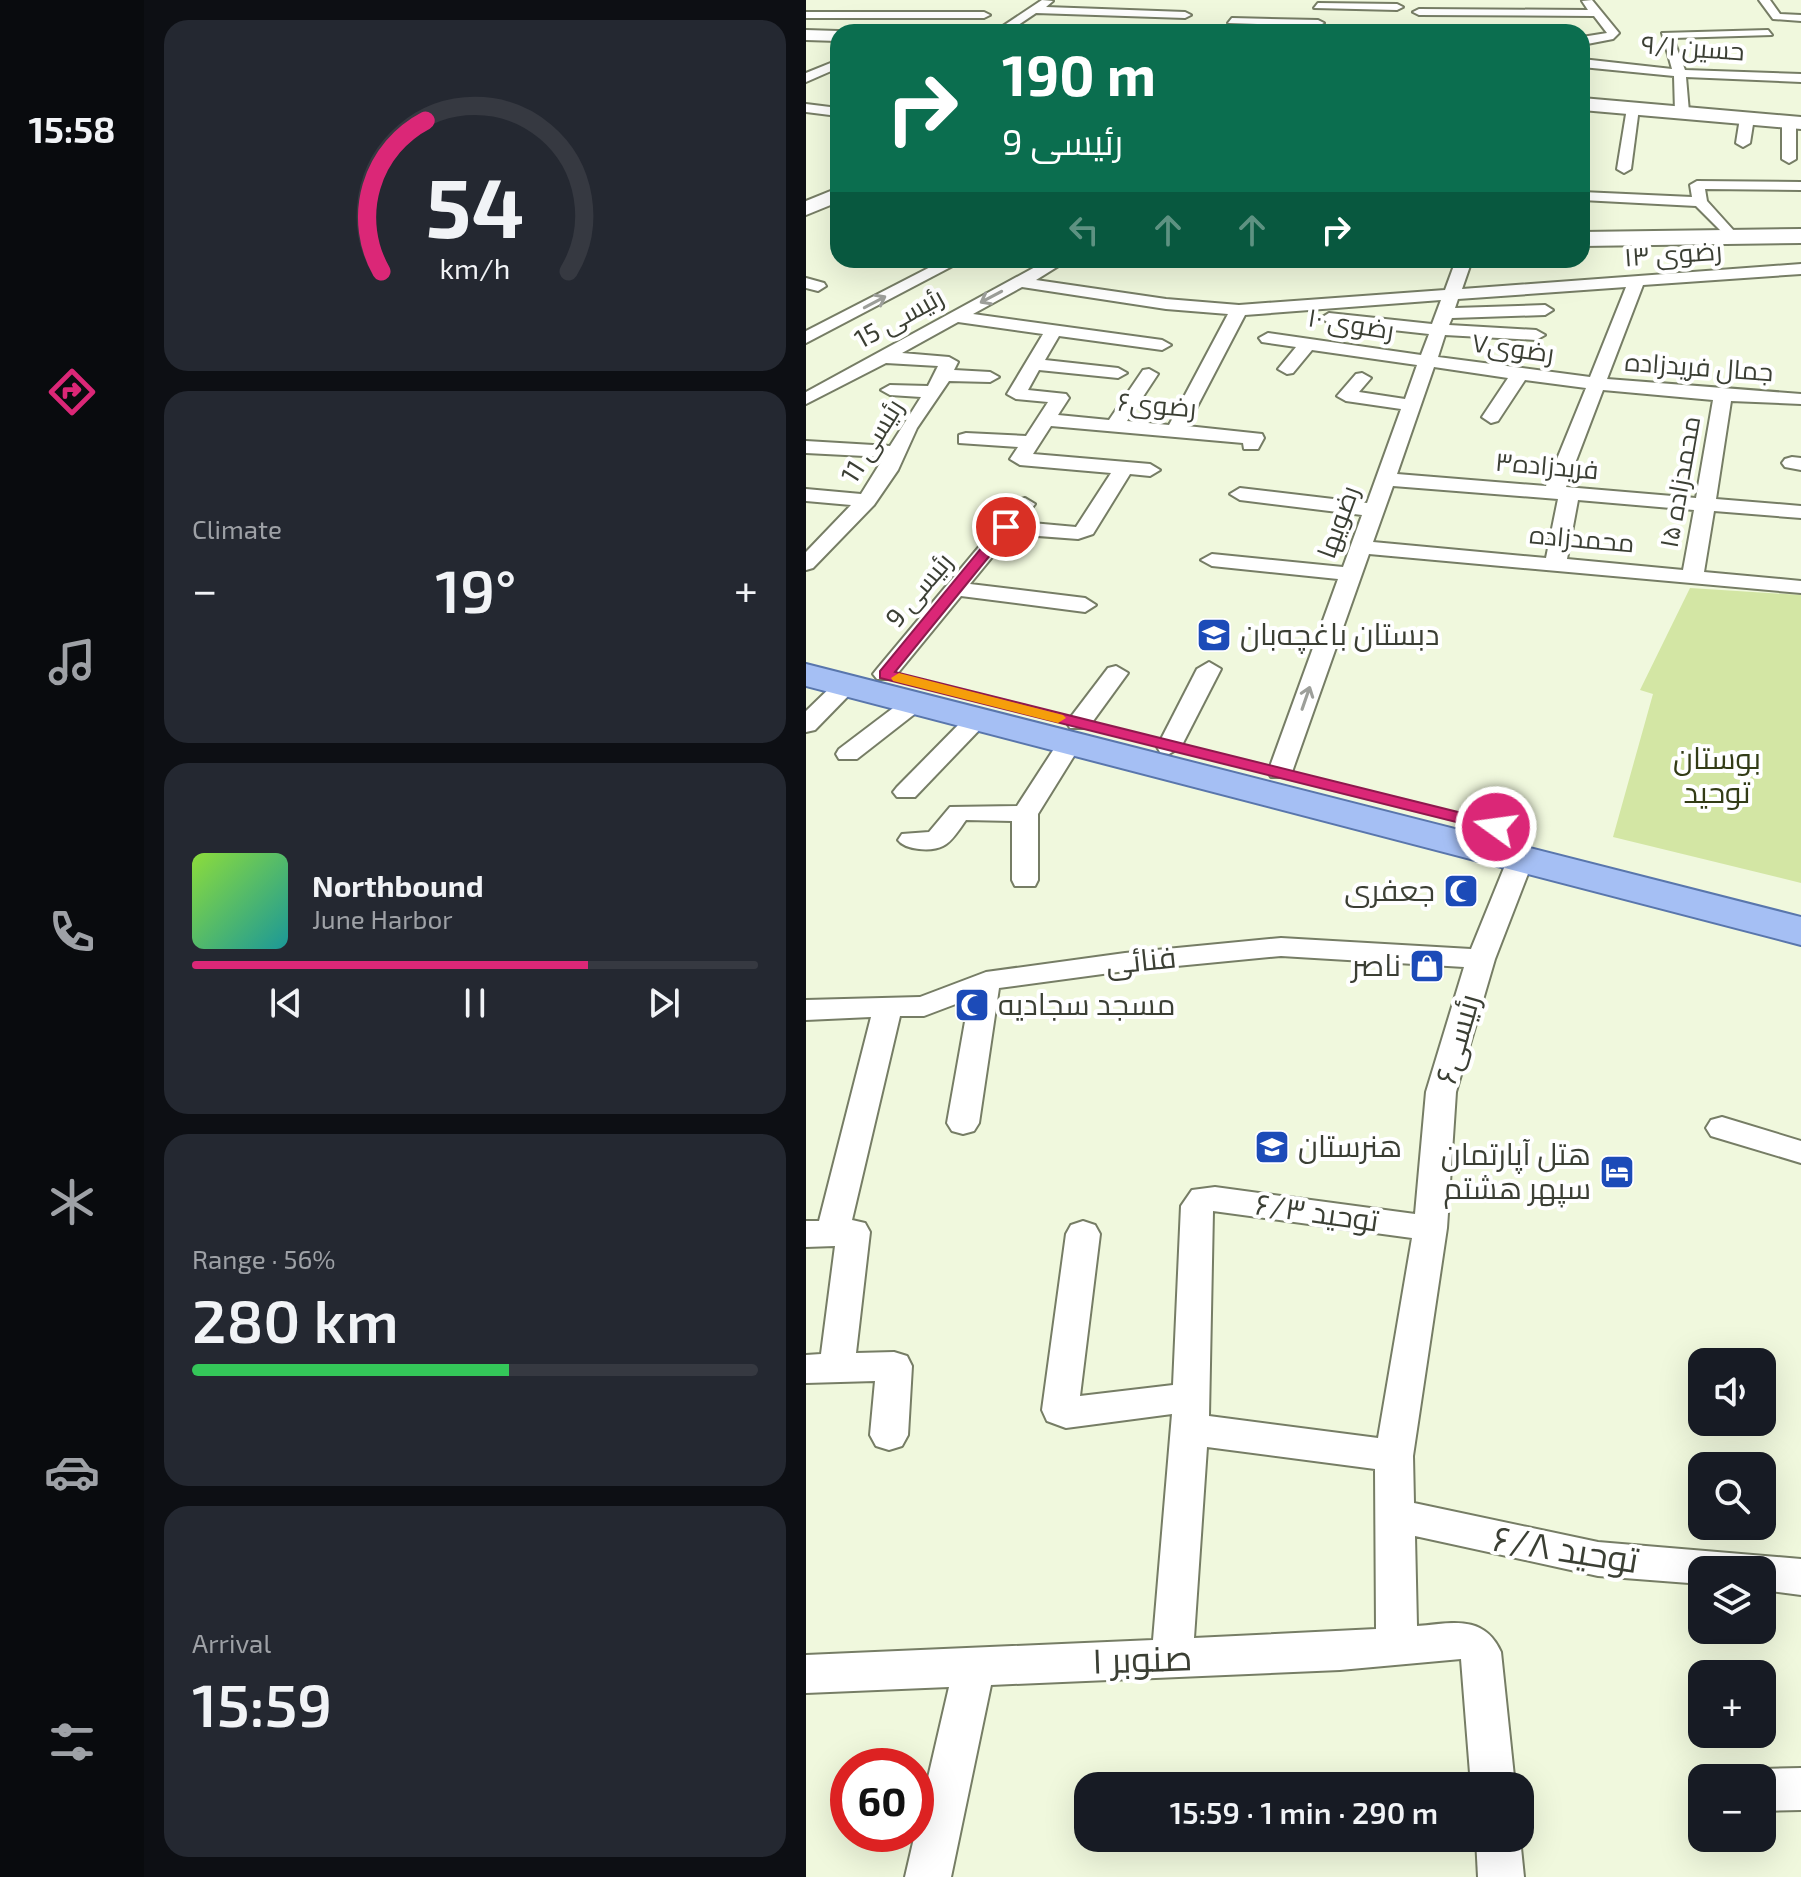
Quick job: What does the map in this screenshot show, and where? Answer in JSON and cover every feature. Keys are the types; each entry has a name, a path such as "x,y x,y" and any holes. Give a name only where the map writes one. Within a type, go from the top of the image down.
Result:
{"main road":[{"path":"806,35 830,36"},
{"path":"1590,105 1682,112 1738,111 1795,122"},
{"path":"1590,236 1801,233"},
{"path":"1590,236 1801,233"},
{"path":"806,653 1075,733 1521,858 1801,931"},
{"path":"806,675 976,720 1169,747 1280,772 1801,904"}],"street":[{"path":"1012,24 1053,0"},
{"path":"1112,0 1192,2"},
{"path":"1302,0 1317,13"},
{"path":"1586,0 1613,33 1609,37 1590,40"},
{"path":"1770,2 1779,18 1801,18"},
{"path":"1235,18 1397,7"},
{"path":"806,15 897,8 986,10"},
{"path":"1033,10 1185,15"},
{"path":"1419,12 1598,13"},
{"path":"1709,19 1714,34"},
{"path":"1682,112 1680,73 1666,35 1768,33"},
{"path":"1590,49 1612,50"},
{"path":"1656,54 1671,55"},
{"path":"1726,61 1740,79"},
{"path":"806,63 830,65"},
{"name":"حسین ۹/۱","path":"1590,65 1617,72 1680,73 1740,79 1801,78"},
{"path":"806,78 830,68"},
{"path":"806,108 830,111"},
{"path":"1624,169 1633,108"},
{"path":"1738,111 1743,143"},
{"path":"1789,159 1795,122"},
{"path":"1727,232 1700,202 1697,185 1801,186"},
{"path":"1590,196 1700,202"},
{"path":"806,338 941,268"},
{"name":"رئیسی 15","path":"806,399 1045,268"},
{"name":"رضویها","path":"1280,772 1358,547 1461,268"},
{"name":"رضوی ۱۳","path":"1445,312 1637,280 1801,269"},
{"path":"1555,565 1561,493 1593,385 1637,280"},
{"path":"1020,282 1166,304 1239,310 1545,310"},
{"path":"1174,433 1239,310"},
{"path":"1329,318 1445,312 1536,335"},
{"path":"955,317 1162,345"},
{"path":"1054,330 1016,394 1060,398 1020,459 1150,470"},
{"name":"رضوی ۱۰","path":"1268,338 1426,362"},
{"path":"1287,369 1308,344"},
{"path":"881,357 949,362 939,383"},
{"name":"رضوی۷","path":"1426,362 1593,385"},
{"path":"1034,364 1118,373"},
{"path":"1114,427 1149,374"},
{"path":"1491,417 1519,375"},
{"path":"890,390 990,377"},
{"path":"1362,378 1348,397 1411,405"},
{"name":"رئیسی 11","path":"806,564 867,501 897,452 908,427 939,383"},
{"name":"جمال فریدزاده","path":"1593,385 1723,397 1801,399"},
{"name":"محمدزاده ۱۵","path":"1692,578 1723,397"},
{"name":"رضوی۶","path":"1047,420 1255,438 1251,445"},
{"path":"966,439 1029,442"},
{"path":"806,447 897,452"},
{"path":"1006,527 1078,533 1086,530 1124,468"},
{"name":"فریدزاده۳","path":"1383,479 1801,512"},
{"path":"1240,494 1372,510"},
{"path":"806,495 867,501"},
{"name":"رئیسی 9","path":"885,674 1025,504"},
{"name":"محمدزاده","path":"1358,547 1801,587"},
{"path":"1212,560 1349,574"},
{"path":"957,589 1085,605"},
{"path":"1169,747 1209,669"},
{"path":"1025,880 1025,814 1116,673"},
{"path":"806,725 845,686"},
{"path":"848,754 913,704"},
{"path":"906,792 976,720"},
{"path":"911,840 936,840 959,812 1025,814"},
{"name":"رئیسی۶","path":"1397,1647 1394,1456 1430,1228 1441,1092 1481,959 1521,858"},
{"name":"فنائی","path":"806,1010 924,1006 986,981 1125,962 1281,947 1481,959"},
{"path":"963,1123 986,981"},
{"path":"888,1007 830,1233 822,1368 894,1366 889,1435"},
{"path":"1722,1128 1801,1152"},
{"name":"توحید ۶/۳","path":"1191,1413 1197,1206 1204,1199 1430,1228"},
{"path":"1083,1234 1060,1410 1066,1413 1191,1413 1394,1456"},
{"path":"1172,1658 1191,1413"},
{"name":"توحید ۶/۸","path":"1393,1514 1484,1537 1598,1559 1688,1566"},
{"path":"1776,1574 1801,1577"},
{"name":"صنوبر ۱","path":"806,1674 1397,1647 1469,1640 1477,1644 1481,1652 1492,1772"},
{"path":"928,1877 974,1667"},
{"path":"1776,1790 1801,1789"},
{"path":"1499,1852 1501,1877"}],"green space":[{"name":"بوستان توحید","path":"1690,588 1801,595 1801,883 1613,837 1653,694 1640,690"}],"slow traffic":[{"path":"899,678 1058,718"}],"place":[{"name":"دبستان باغچه‌بان","path":"1214,635"},
{"name":"جعفری","path":"1461,891"},
{"name":"ناصر","path":"1427,966"},
{"name":"مسجد سجادیه","path":"972,1005"},
{"name":"هنرستان","path":"1272,1147"},
{"name":"هتل آپارتمان سپهر هشتم","path":"1617,1172"}],"route":[{"path":"1006,527 885,674 1496,827"}]}
